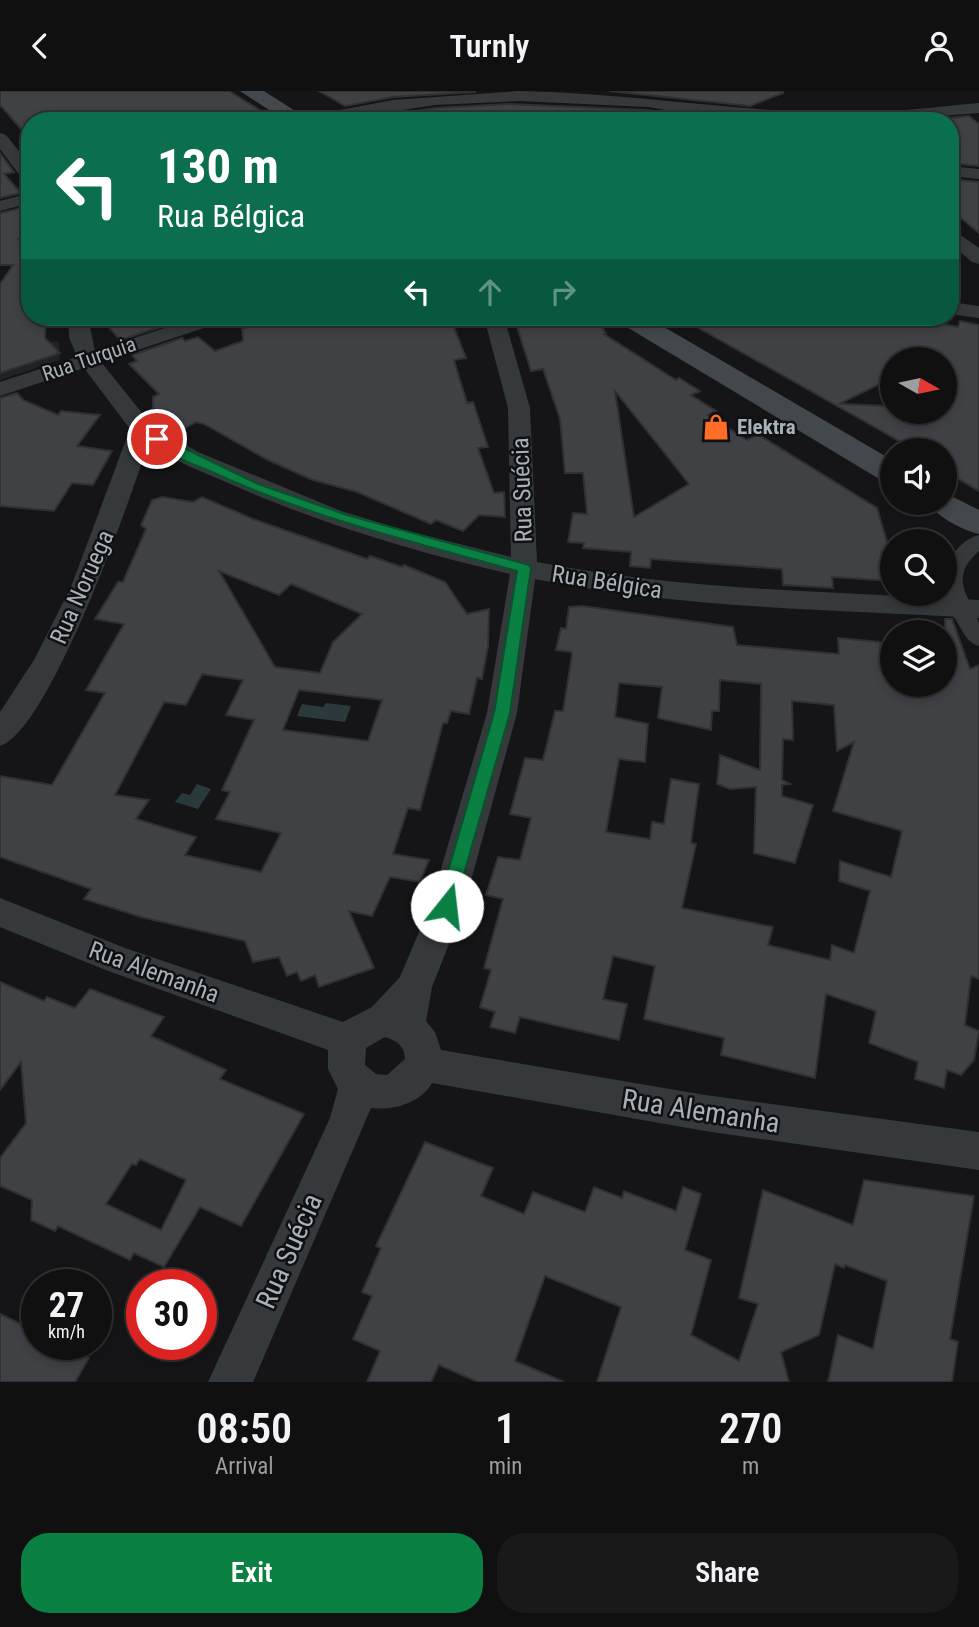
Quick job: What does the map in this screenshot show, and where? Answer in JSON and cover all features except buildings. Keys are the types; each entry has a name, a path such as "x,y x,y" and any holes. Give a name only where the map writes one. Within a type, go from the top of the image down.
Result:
{"main road":[{"path":"260,94 287,112"},
{"path":"644,326 880,466"},
{"path":"957,511 979,524"}],"street":[{"path":"346,112 380,104 470,93 572,95 735,112"},
{"path":"942,98 962,111"},
{"path":"949,112 979,108"},
{"path":"714,110 719,112"},
{"path":"0,138 21,165"},
{"path":"959,172 979,174"},
{"path":"0,205 21,200"},
{"path":"959,241 979,258"},
{"path":"959,309 979,312"},
{"name":"Rua Bélgica","path":"78,326 87,359 142,428 173,449 254,487 419,542 524,568 685,594 753,601 967,608"},
{"name":"Rua Turquia","path":"0,390 190,326"},
{"name":"Rua Suécia","path":"395,1022 414,987 447,906 502,713 524,568 519,408 496,326"},
{"name":"Rua Noruega","path":"0,735 48,663 78,606 142,428"},
{"path":"979,541 963,552 951,580 967,608 979,639"},
{"name":"Rua Alemanha","path":"0,912 115,959 350,1041"},
{"path":"395,1022 418,1035 425,1049 424,1065 416,1078 403,1088 365,1099 348,1072 345,1057 350,1041 364,1027 395,1022"},
{"name":"Rua Alemanha","path":"424,1065 705,1113 979,1151"},
{"name":"Rua Suécia","path":"230,1382 365,1099"}],"shaded area":[{"path":"59,341 60,360 0,380 0,348"},
{"path":"326,703 351,706 345,722 297,716 302,704 323,707"},
{"path":"197,784 211,789 198,809 175,802 182,793 190,795"}],"place":[{"name":"Elektra","path":"716,427"}],"route":[{"path":"157,439 254,487 342,518 419,542 524,568 502,713 447,906"}]}
